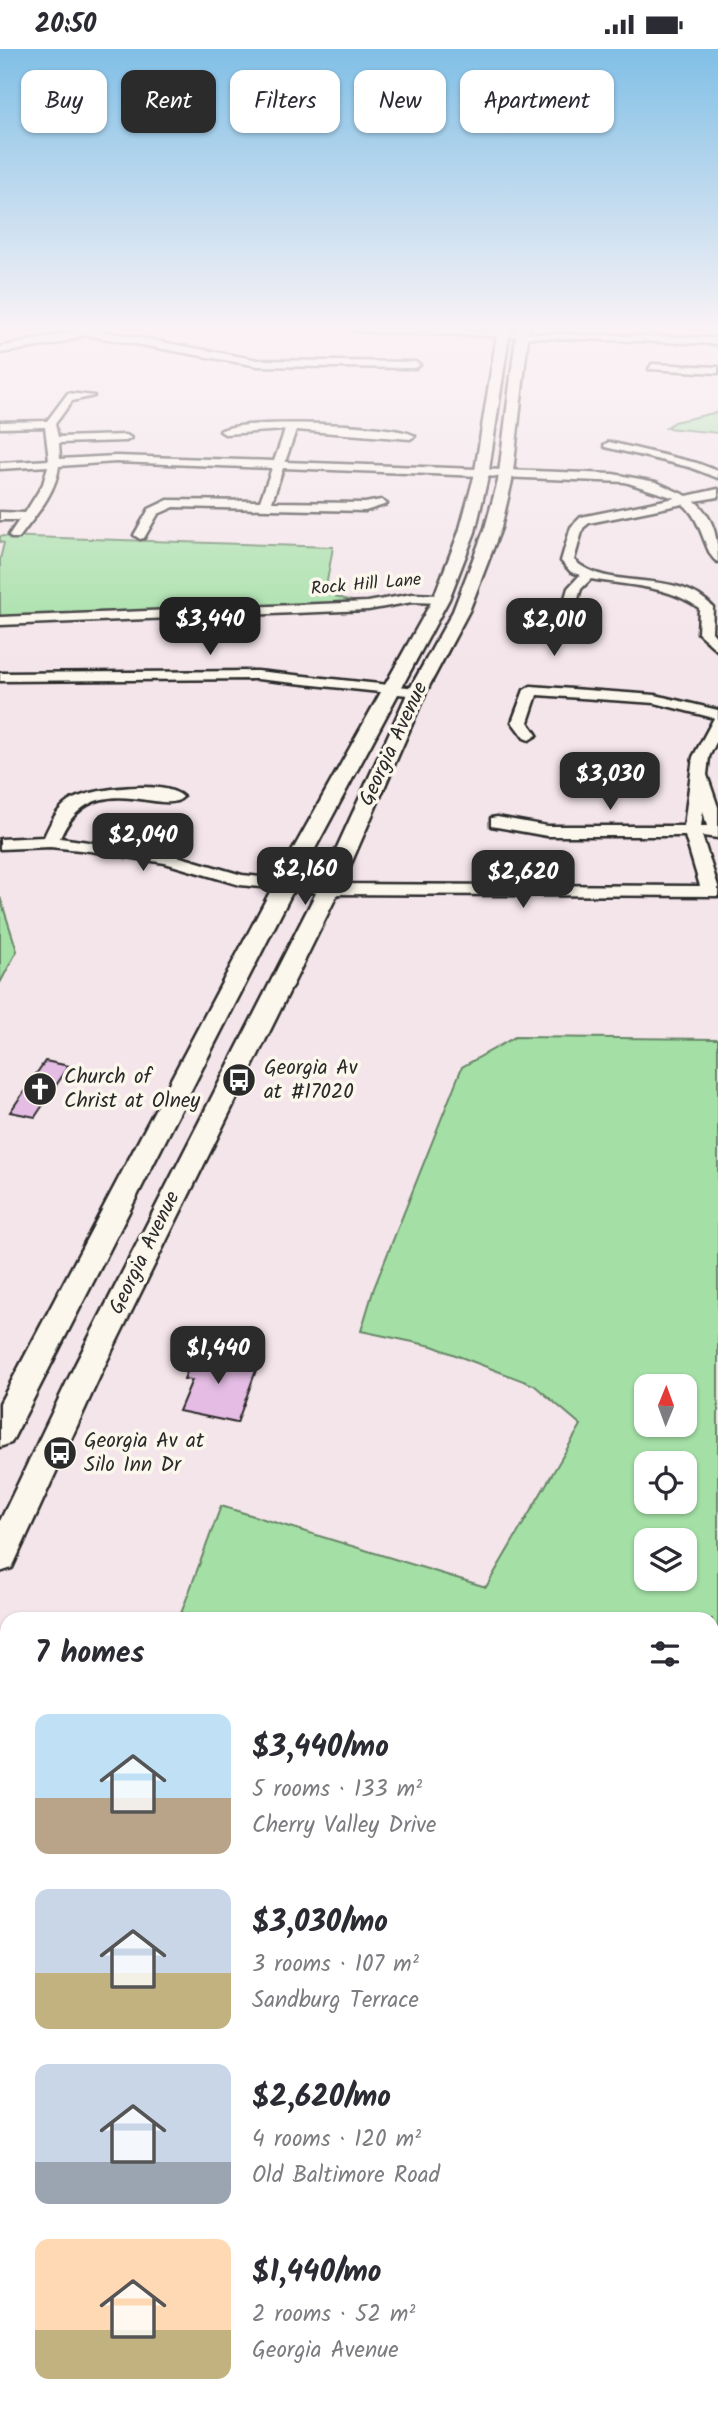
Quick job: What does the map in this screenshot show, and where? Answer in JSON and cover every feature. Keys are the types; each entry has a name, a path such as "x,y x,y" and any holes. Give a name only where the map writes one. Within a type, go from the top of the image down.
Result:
{"main road":[{"name":"Georgia Avenue","path":"0,1434 285,886 441,599 467,531 483,438"},
{"name":"Georgia Avenue","path":"0,1557 89,1364 329,889 417,691 461,611 493,528 506,471 510,438"}],"street":[{"path":"15,535 53,480 53,440 118,438"},
{"path":"265,504 288,438"},
{"path":"609,445 718,474"},
{"path":"671,460 689,451"},
{"path":"688,464 704,454"},
{"path":"0,466 55,460 279,464 599,475 648,484 683,499 704,519 718,558"},
{"path":"718,493 605,514 581,522 567,561 572,568 587,575 656,584 699,600 706,607 705,633 718,647"},
{"path":"140,535 153,512 172,503 365,507 381,504"},
{"path":"0,516 28,517"},
{"path":"565,622 575,588 587,575"},
{"name":"Rock Hill Lane","path":"0,621 355,607 412,599 441,599"},
{"path":"0,677 257,675 417,691"},
{"path":"529,735 520,722 531,690 655,699 718,715"},
{"path":"0,844 50,842 167,857 240,880 329,889 714,891 692,831 700,770 708,738 718,722"},
{"path":"700,770 718,765"},
{"path":"496,822 547,831 718,832 700,770"},
{"path":"50,842 63,816 85,800 126,792 175,797"}],"green space":[{"path":"0,536 333,547 326,587 335,596 368,606 0,618 0,559 4,543 0,542"},
{"path":"0,897 17,951 0,983"},
{"path":"515,1037 718,1039 718,1612 182,1612 221,1506 486,1587 581,1425 534,1385 432,1346 361,1331 374,1288 462,1067"}],"building":[{"name":"Church of Christ at Olney","path":"45,1061 69,1066 35,1117 10,1112"},
{"path":"196,1350 259,1362 237,1423 179,1411 192,1380 184,1379"}],"place":[{"name":"Georgia Av at #17020","path":"239,1080"},
{"name":"Church of Christ at Olney","path":"40,1089"},
{"name":"Georgia Av at Silo Inn Dr","path":"60,1453"}]}
